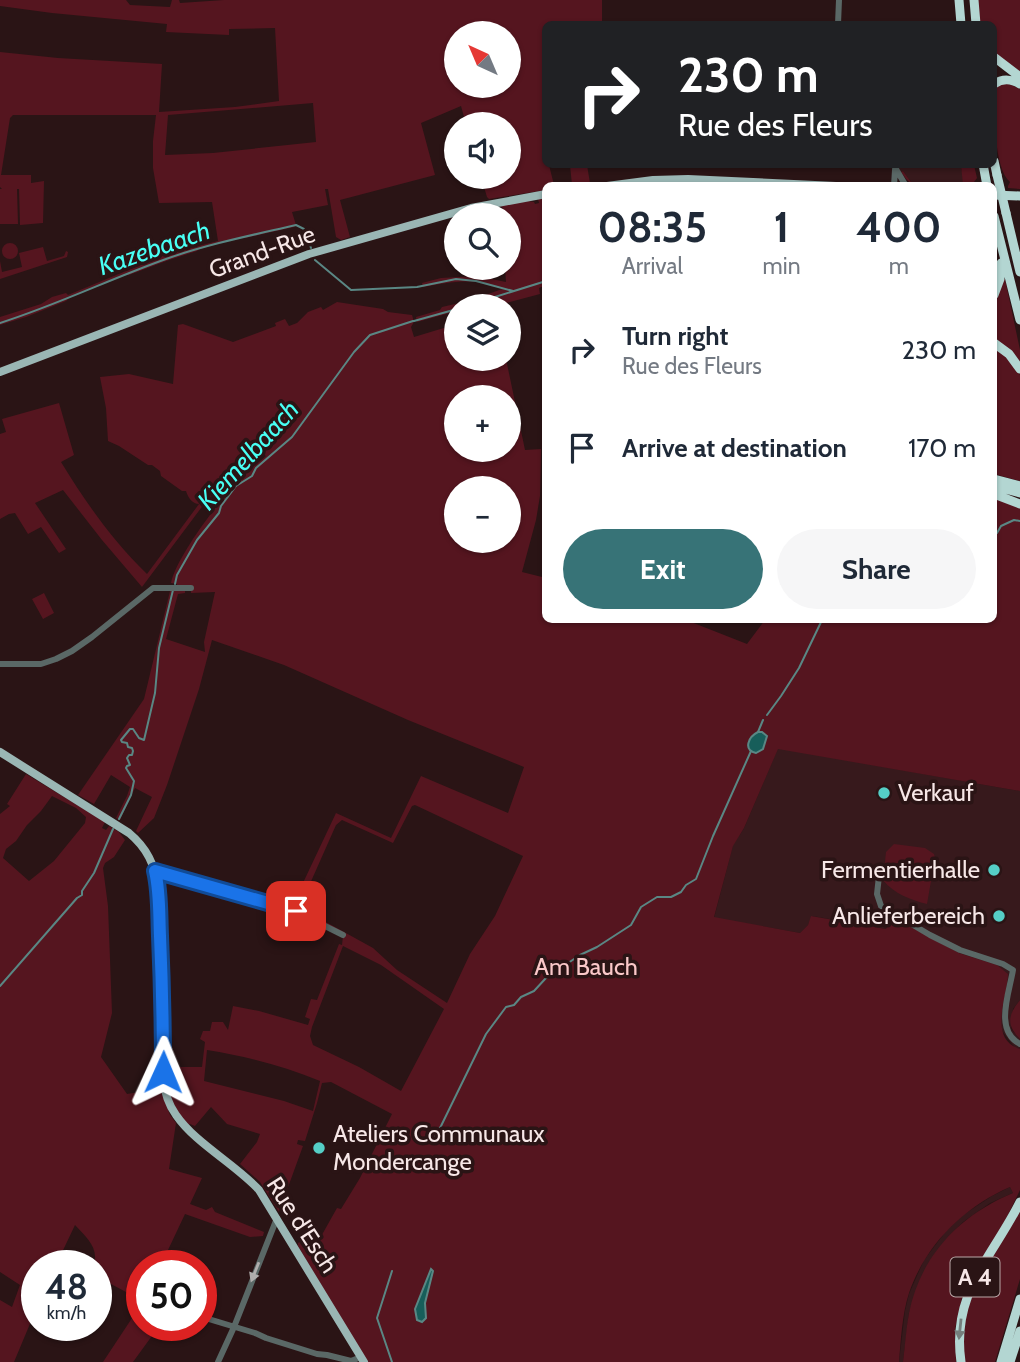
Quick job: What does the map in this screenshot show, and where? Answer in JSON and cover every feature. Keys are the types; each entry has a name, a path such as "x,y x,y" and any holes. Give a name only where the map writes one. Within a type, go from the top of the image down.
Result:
{"highway":[{"path":"959,0 961,21"},
{"path":"970,21 971,0"},
{"path":"971,0 975,21"},
{"path":"997,59 1020,77"},
{"path":"997,82 1008,79 1020,85"},
{"path":"996,168 1020,272"},
{"path":"997,193 1020,195"},
{"path":"997,230 1020,320"},
{"path":"997,290 1002,269 999,240"},
{"path":"997,345 1009,354 1020,369"},
{"path":"997,480 1020,486"},
{"path":"997,487 1020,493"},
{"path":"997,495 1020,504"},
{"name":"A 4","path":"961,1362 959,1331 967,1296 977,1273 1020,1202"},
{"name":"A 4","path":"1000,1362 1020,1299"},
{"path":"1010,1362 1020,1331"}],"main road":[{"path":"638,182 688,179 751,182"},
{"name":"Grand-Rue","path":"0,372 309,254 471,208 542,195"},
{"name":"Rue d'Esch","path":"0,752 129,833 146,850 155,871 158,888 163,1072 167,1098 177,1118 250,1180 267,1201 363,1360"}],"street":[{"path":"838,21 839,0"},
{"path":"0,664 41,664 56,659 92,637 153,588 191,588"},
{"path":"155,871 296,911 343,935"},
{"path":"878,876 877,894 881,906 960,950 1013,970 1004,1024 1009,1035 1020,1044"},
{"path":"218,1362 277,1218"},
{"path":"217,1322 317,1354 351,1361 363,1360"}],"shaded area":[{"path":"898,168 961,168 964,182 911,182 903,171"},
{"path":"778,748 1020,791 1020,1000 1013,1009 1011,1029 1020,1039 1020,1049 1015,1048 1002,1031 1000,1019 1008,980 997,965 959,953 886,913 886,929 812,916 800,933 714,918 733,845 744,828"},
{"path":"1010,1187 1013,1193 990,1203 963,1222 928,1264 909,1313 903,1362 899,1362 909,1294 924,1260 946,1231 963,1215"}],"green space":[{"path":"0,0 126,0 130,5 170,7 172,0 179,0 180,3 224,0 602,0 602,21 542,21 542,168 550,168 553,182 542,182 542,191 489,199 487,197 485,189 521,189 521,112 463,112 461,106 421,123 435,175 340,200 350,237 341,240 336,237 328,189 325,189 328,205 292,212 296,225 294,227 199,249 0,325 0,317 41,304 52,297 66,293 68,295 167,254 218,241 212,202 159,203 153,168 156,115 13,115 10,118 1,175 31,175 31,183 44,181 43,223 20,225 17,189 18,224 0,224 0,52 162,64 159,112 279,101 275,28 229,29 229,35 166,32 167,24 0,6","holes":["313,103 316,142 213,153 165,155 168,115"]},
{"path":"977,0 1020,0 1020,73 997,55 997,21 979,21"},
{"path":"1007,83 1020,89 1020,189 1008,188 1010,182 998,153 997,85"},
{"path":"570,168 588,168 590,182 572,182"},
{"path":"961,168 975,168 977,178 974,182 963,182"},
{"path":"542,198 540,294 521,299 521,294 488,294 502,289 473,282 423,287 422,283 441,278 506,282 521,280 521,203 517,203 528,201 539,203 538,199"},
{"path":"10,243 16,245 16,257 10,259 4,257 2,251 4,245"},
{"path":"43,247 47,261 64,256 66,251 67,257 0,279 0,261 2,272 22,267 19,253"},
{"path":"1005,279 1020,350 1020,364 997,343 997,292"},
{"name":"Am Bauch","path":"337,302 412,315 414,337 444,328 444,371 509,371 511,385 444,385 444,462 521,462 521,431 525,450 541,449 540,496 522,572 542,577 542,623 694,623 747,644 763,623 997,623 997,499 1020,508 1020,791 778,749 744,828 733,846 714,917 800,933 808,925 811,916 886,929 888,924 882,921 885,913 959,953 997,965 1008,974 1002,1027 1010,1044 1020,1049 1020,1190 963,1294 955,1329 956,1362 903,1362 908,1319 915,1292 933,1255 946,1240 976,1213 1013,1193 1010,1187 962,1216 925,1259 909,1293 899,1362 367,1362 298,1243 301,1241 316,1252 314,1249 337,1208 341,1209 360,1178 392,1114 331,1082 322,1083 305,1141 298,1140 297,1144 303,1146 279,1212 260,1182 240,1164 260,1134 227,1124 211,1107 195,1126 188,1126 179,1114 169,1089 166,1074 168,1067 202,1067 205,1042 200,1039 203,1031 210,1031 212,1022 223,1022 228,1030 233,1006 308,1025 310,1019 305,1017 311,999 317,1000 339,944 342,945 343,936 295,911 305,887 302,885 336,813 391,838 421,776 508,813 524,767 408,720 284,665 212,640 199,689 154,818 138,833 136,831 152,797 135,788 120,820 116,818 130,787 111,775 94,804 78,795 144,699 170,591 185,593 178,594 166,639 205,652 204,642 215,592 191,593 191,589 177,588 177,584 171,583 182,557 225,495 245,473 266,456 253,447 211,503 207,500 142,587 63,490 35,503 66,549 59,553 41,527 28,534 15,513 0,519 0,434 6,432 2,419 59,403 74,455 61,462 101,521 147,574 199,504 191,500 186,491 161,476 160,471 152,465 108,441 106,408 100,377 129,374 173,384 178,325 183,324 233,342 276,326 275,323 285,319 289,326 297,323 308,312 321,307 323,310","holes":["415,805 523,856 495,916 470,954 447,1003 397,970 373,948 306,911 301,904 336,825 342,820 393,843","343,946 381,965 444,1009 401,1091 313,1045 310,1036 312,1027","207,1050 264,1062 320,1081 313,1111 204,1081"]},
{"path":"442,307 444,315 417,322 416,317"},
{"path":"997,350 1020,375 1020,481 997,475"},
{"path":"44,593 54,613 43,619 32,599"},
{"path":"26,774 105,822 102,828 106,830 109,826 125,840 103,868 108,906 112,1013 101,1057 127,1094 161,1091 176,1123 169,1169 202,1178 190,1204 206,1210 212,1207 215,1212 264,1232 263,1236 250,1237 185,1214 168,1250 126,1250 126,1292 112,1285 112,1250 94,1250 75,1225 63,1250 21,1250 23,1341 14,1362 0,1362 0,1300 12,1307 20,1285 0,1272 0,814 10,806 7,804","holes":["52,796 76,808 86,817 85,823 54,861 29,881 3,858 6,849 16,841"]},
{"path":"894,844 925,848 934,854 927,904 903,896 883,880 886,852"},
{"path":"1020,1000 1020,1039 1012,1029 1010,1020"},
{"path":"1020,1208 1020,1279 995,1362 963,1362 962,1332 970,1297"},
{"path":"126,1327 126,1341 148,1341 133,1362 103,1362"}],"water":[{"path":"758,732 767,736 763,749 756,753 749,749 748,743"},
{"path":"431,1269 433,1271 425,1303 426,1318 422,1322 417,1320 415,1309"}],"waterway":[{"name":"Kazebaach","path":"0,323 166,259 231,240 296,225 304,229 311,248"},
{"name":"Kazebaach","path":"315,260 351,290 417,287 456,279 476,281 513,291"},
{"name":"Kiemelbaach","path":"504,294 542,282"},
{"name":"Kiemelbaach","path":"414,321 444,313"},
{"name":"Kiemelbaach","path":"175,584 177,575 197,540 236,486 252,476 256,468 292,437 354,352 370,335 413,321"},
{"name":"Kiemelbaach","path":"997,533 1001,526 1014,520 1020,521"},
{"name":"Kiemelbaach","path":"119,819 131,795 134,781 126,768 130,765 127,758 133,751 121,740 130,729 144,740 155,693 159,648 173,590"},
{"path":"767,715 799,668 821,623"},
{"path":"758,732 763,720"},
{"path":"431,1143 486,1034 506,1007 514,1005 521,997 534,991 546,978 580,955 631,925 641,907 657,897 671,897 681,892 696,879 751,751"},
{"name":"Kiemelbaach","path":"0,986 82,895 113,829"},
{"path":"392,1271 377,1318 392,1362"}],"place":[{"name":"Verkauf","path":"884,793"},
{"name":"Fermentierhalle","path":"994,870"},
{"name":"Anlieferbereich","path":"999,916"},
{"name":"Ateliers Communaux Mondercange","path":"319,1148"}],"route":[{"path":"163,1072 161,951 155,871 296,911"}]}
